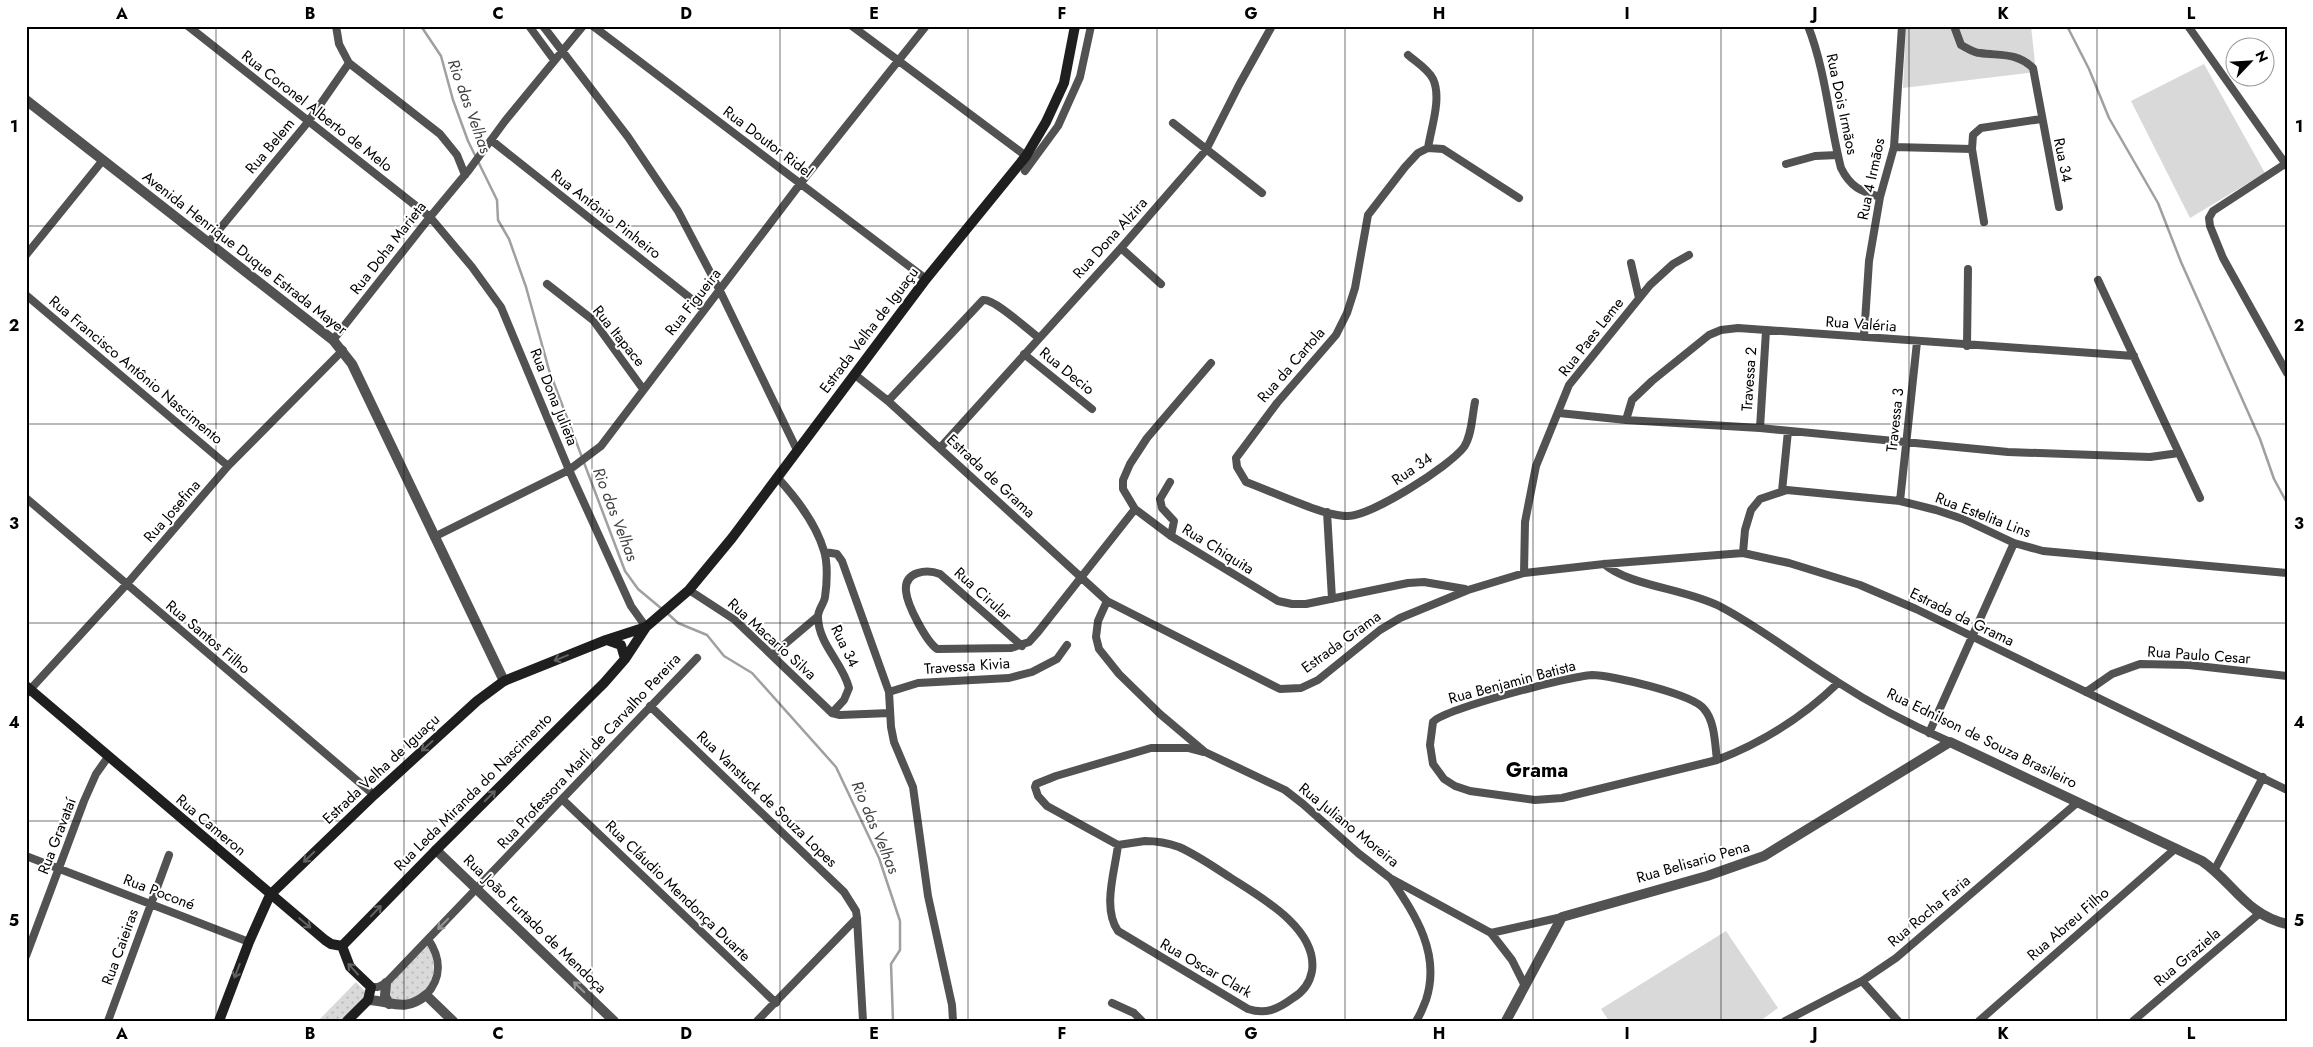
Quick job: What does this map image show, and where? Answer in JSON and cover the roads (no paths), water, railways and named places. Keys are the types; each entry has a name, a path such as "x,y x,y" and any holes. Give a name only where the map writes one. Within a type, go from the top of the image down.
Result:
{"main road":[{"name":"Estrada Velha de Iguaçu","path":"625,659 646,627 689,590 732,538 926,279 1026,156 1046,122 1064,83 1075,26"},
{"name":"Estrada Velha de Iguaçu","path":"219,1021 249,942 270,894 374,794 477,701 504,681 606,640 646,627"},
{"path":"606,640 621,645 625,659"},
{"name":"Rua Leda Miranda do Nascimento","path":"342,946 604,684 625,659"},
{"name":"Rua Cameron","path":"28,690 325,940 331,944 342,946"},
{"path":"342,946 350,967 372,987 368,1000 347,1021"}],"street":[{"name":"Rua Coronel Alberto de Melo","path":"188,26 430,217"},
{"path":"336,26 339,44 349,63 440,134 457,155 467,173"},
{"path":"529,26 554,60"},
{"path":"543,26 628,137 678,211 720,291 797,450"},
{"name":"Rua Doha Marieta","path":"333,340 467,173 554,60 583,26"},
{"name":"Rua Doutor Ridel","path":"593,26 926,279"},
{"path":"852,26 1026,156"},
{"name":"Rua Figueira","path":"434,537 571,469 601,446 704,308 720,291 800,184 926,26"},
{"path":"1024,171 1058,126 1080,77 1091,26"},
{"name":"Rua Dona Alzira","path":"940,448 1121,248 1206,150 1272,26"},
{"name":"Rua Dois Irmãos","path":"1808,26 1815,44 1825,84 1838,155 1847,180 1854,187 1880,197"},
{"name":"Rua 4 Irmãos","path":"1864,337 1869,261 1880,197 1894,147 1902,26"},
{"name":"Rua 34","path":"1954,26 1961,45 1978,53 1999,53 2024,60 2032,68 2059,207"},
{"path":"2188,26 2286,165 2217,208 2209,218 2210,226 2223,258 2287,373"},
{"path":"1408,55 1432,77 1436,87 1428,148 1436,147 1450,152 1519,198"},
{"name":"Rua Belem","path":"208,243 308,122 349,63"},
{"name":"Avenida Henrique Duque Estrada Mayer","path":"26,100 333,340 343,350 352,364 504,681"},
{"name":"Rua 34","path":"1972,149 1973,135 1977,130 2019,121 2041,119"},
{"path":"1173,123 1262,193"},
{"name":"Rua Antônio Pinheiro","path":"489,143 704,308"},
{"path":"1894,147 1972,149 1984,222"},
{"name":"Rua da Cartola","path":"1246,482 1237,467 1236,458 1277,403 1336,335 1347,313 1355,288 1368,215 1405,166 1418,153 1428,148"},
{"path":"1786,164 1815,156 1838,155"},
{"path":"26,255 103,160"},
{"name":"Rua Dona Julieta","path":"430,217 501,307 631,606 646,627"},
{"path":"1121,248 1161,284"},
{"name":"Rua Paes Leme","path":"1524,573 1525,522 1536,466 1574,378 1659,276 1689,255"},
{"path":"1630,263 1639,298"},
{"path":"1966,346 1968,269"},
{"path":"2098,280 2200,498"},
{"name":"Rua Itapace","path":"547,284 593,320 643,388"},
{"name":"Rua Francisco Antônio Nascimento","path":"26,295 228,466"},
{"path":"888,401 983,300 987,299 995,304 1039,338"},
{"name":"Rua Valéria","path":"1626,420 1632,400 1652,381 1709,335 1721,330 1738,328 1966,346 2134,356"},
{"name":"Travessa 2","path":"1760,428 1766,331"},
{"name":"Travessa 3","path":"1900,501 1917,342"},
{"name":"Rua Josefina","path":"28,690 126,585 228,466 343,350"},
{"name":"Rua Decio","path":"1024,354 1092,409"},
{"name":"Rua Chiquita","path":"1211,363 1147,438 1130,464 1123,480 1122,489 1135,509 1171,536 1278,601 1306,604 1416,582 1468,590"},
{"name":"Estrada de Grama","path":"854,374 888,401 1108,601"},
{"name":"Rua 34","path":"1246,482 1327,512 1347,516 1367,512 1438,469 1463,448 1471,429 1475,402"},
{"path":"1559,413 1626,420 1760,428 2008,452 2150,458 2179,453"},
{"path":"1782,491 1788,431"},
{"path":"777,477 792,493 809,517 824,552 837,554 842,561 889,692 894,742 913,787 928,896 952,1006 953,1021"},
{"path":"1170,482 1160,500 1162,508 1174,521 1171,536"},
{"name":"Rua Estelita Lins","path":"1743,553 1745,530 1751,510 1760,499 1782,491 1900,501 1963,519 2014,543 2043,551 2287,573"},
{"name":"Rua Santos Filho","path":"26,498 374,794"},
{"path":"1022,646 1033,637 1082,578 1135,509"},
{"path":"1327,512 1332,599"},
{"path":"1929,733 2014,543"},
{"name":"Rua 34","path":"772,655 817,617 825,599 824,552"},
{"name":"Estrada da Grama","path":"1604,564 1677,560 1743,553 1789,563 1860,585 1916,609 2287,790"},
{"name":"Estrada Grama","path":"1108,601 1266,683 1280,689 1290,689 1301,688 1318,680 1380,630 1400,618 1468,590 1524,573 1604,564"},
{"name":"Rua Ednilson de Souza Brasileiro","path":"1604,564 1614,573 1678,590 1719,606 1751,624 1838,683 1929,733 2176,848 2215,870 2239,897 2260,913 2287,924"},
{"name":"Rua Cirular","path":"925,571 940,574 1022,646 997,649 936,649 927,640 907,594 906,584 916,573 925,571"},
{"name":"Rua Macario Silva","path":"689,590 735,620 832,713"},
{"name":"Rua Juliano Moreira","path":"1108,601 1098,621 1096,637 1099,649 1119,674 1160,714 1205,752 1285,790 1390,878 1491,933 1512,960 1525,986"},
{"name":"Rua 34","path":"817,617 823,637 845,676 849,688 844,700 832,713"},
{"name":"Travessa Kivia","path":"889,692 918,683 1009,678 1032,672 1057,659 1068,645"},
{"name":"Rua Professora Marli de Carvalho Pereira","path":"372,987 378,987 386,983 697,658"},
{"name":"Rua Paulo Cesar","path":"2086,692 2112,674 2140,664 2189,665 2287,676"},
{"name":"Rua Benjamin Batista","path":"1717,760 1712,729 1704,708 1676,694 1610,677 1591,675 1521,691 1446,713 1432,722 1430,745 1433,764 1438,773 1455,786 1470,791 1535,800 1562,798 1717,760 1756,744 1782,730 1811,708 1838,683"},
{"name":"Rua Vanstuck de Souza Lopes","path":"650,706 844,892 856,911 857,918"},
{"path":"832,713 840,715 890,713"},
{"name":"Rua Belisario Pena","path":"1562,917 1708,876 1764,856 1950,742"},
{"path":"1118,845 1047,806 1038,796 1036,784 1056,776 1151,748 1188,748 1205,752"},
{"name":"Rua Gravataí","path":"26,956 84,801 96,774 108,757"},
{"path":"2215,870 2263,777"},
{"name":"Rua Cláudio Mendonça Duarte","path":"562,799 776,1002"},
{"name":"Rua Rocha Faria","path":"1785,1021 1862,981 1896,958 2078,802"},
{"name":"Rua Oscar Clark","path":"1157,841 1178,847 1210,864 1282,912 1299,930 1308,944 1313,960 1310,979 1299,995 1283,1006 1269,1012 1248,1009 1118,931 1111,918 1110,901 1118,845 1157,841"},
{"name":"Rua Abreu Filho","path":"1979,1021 2176,848"},
{"name":"Rua João Furtado de Mendoça","path":"436,850 614,1021"},
{"name":"Rua Caieiras","path":"108,1021 170,855"},
{"name":"Rua Poconé","path":"26,856 249,942"},
{"path":"1390,878 1416,918 1426,941 1431,961 1430,986 1416,1021"},
{"name":"Rua Graziela","path":"2133,1021 2260,913"},
{"path":"1491,933 1562,917"},
{"path":"1506,1021 1562,917"},
{"path":"758,1021 857,918"},
{"path":"857,918 862,1021"},
{"path":"368,1000 389,1004 411,1004 426,995 435,984 438,971 438,957 428,940"},
{"path":"1862,981 1898,1021"},
{"path":"386,983 385,996 389,1004"},
{"path":"426,995 453,1021"},
{"path":"1112,1003 1134,1013 1142,1021"}],"waterway":[{"name":"Rio das Velhas","path":"421,26 441,56 453,100 468,141 497,200 498,220 509,239 526,287 549,370 625,571 638,589 662,609"},
{"path":"2067,26 2089,69 2109,118 2158,203 2181,262 2260,439 2274,479 2287,503"},
{"name":"Rio das Velhas","path":"666,612 678,623 707,635 724,656 752,673 836,767 879,858 900,921 900,950 891,964 893,1021"}],"district":[{"name":"Grama","path":"1537,770"}]}
